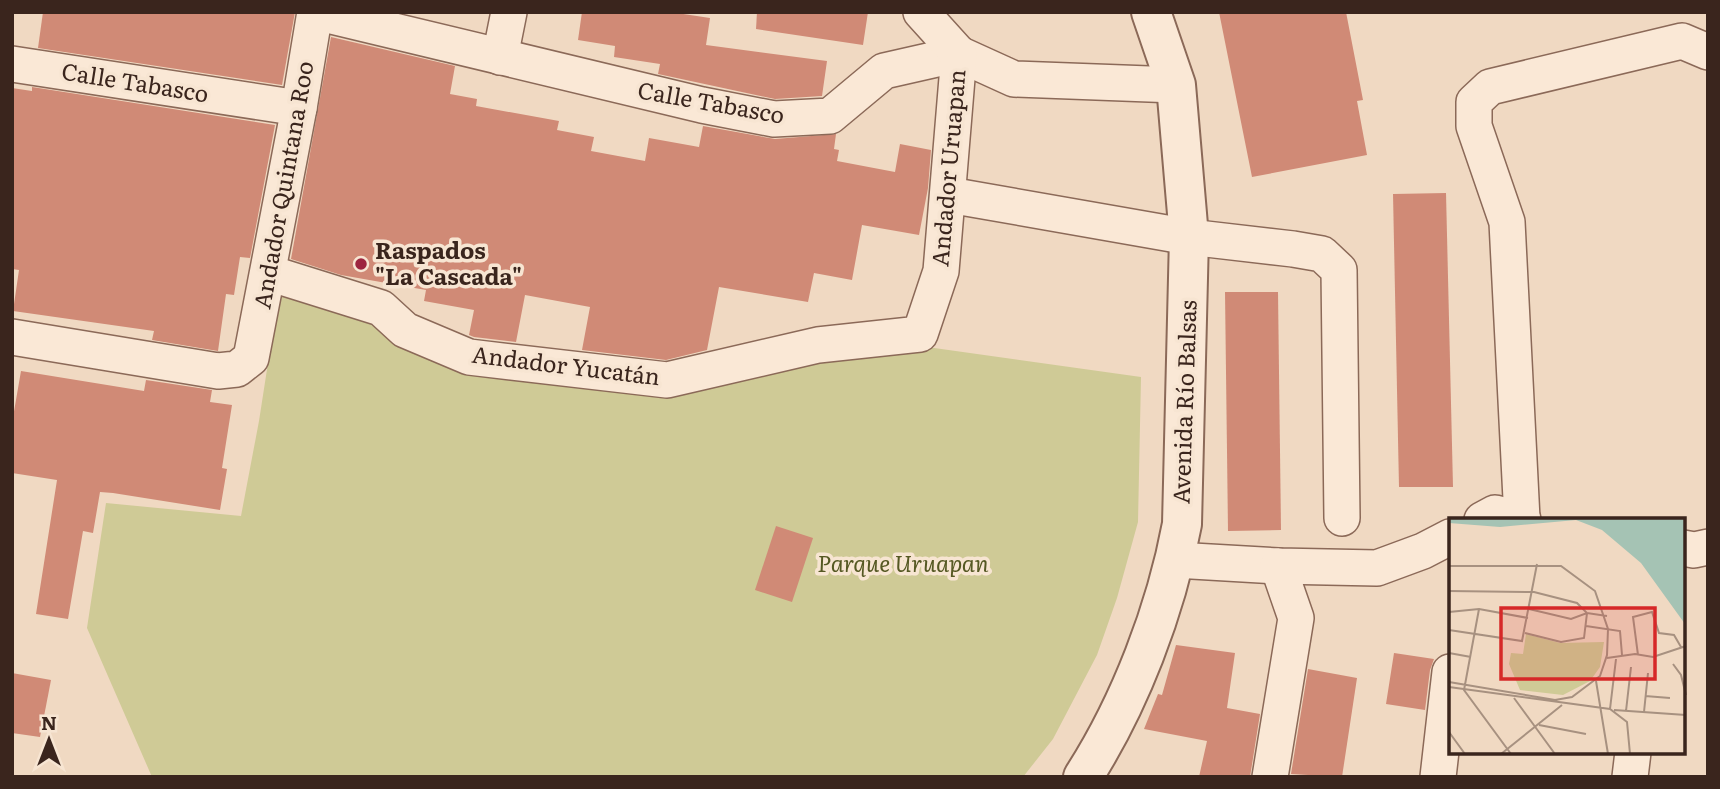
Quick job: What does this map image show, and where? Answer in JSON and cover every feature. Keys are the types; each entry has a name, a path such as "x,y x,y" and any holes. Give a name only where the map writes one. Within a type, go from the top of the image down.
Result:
{"street":[{"name":"Calle Tabasco","path":"314,12 702,105 774,119 830,116 884,71 959,54"},
{"name":"Andador Quintana Roo","path":"12,337 218,371 237,369 251,358 269,273 314,12"},
{"path":"500,57 509,12"},
{"name":"Andador Uruapan","path":"920,334 941,271 959,54 922,12"},
{"name":"Avenida Río Balsas","path":"1083,777 1098,753 1142,660 1175,560 1182,524 1189,237 1176,85 1151,12"},
{"path":"1522,518 1507,222 1474,126 1474,102 1490,87 1682,41 1708,52"},
{"path":"959,54 1014,79 1176,85"},
{"name":"Calle Tabasco","path":"12,64 299,108"},
{"path":"949,195 1189,237 1322,254 1339,270 1342,518"},
{"name":"Andador Yucatán","path":"269,273 381,308 405,330 468,356 667,380 818,345 920,334"},
{"path":"1486,518 1495,513 1518,518"},
{"path":"1175,560 1377,568 1449,538"},
{"path":"1685,548 1694,550 1708,547"},
{"path":"1270,777 1296,618 1278,566"},
{"path":"1438,777 1449,688"},
{"path":"1630,777 1633,754"}],"green space":[{"name":"Parque Uruapan","path":"279,292 654,392 920,346 1141,377 1138,522 1117,598 1097,655 1053,739 1023,777 152,777 87,628 106,503 241,516"}],"building":[{"path":"43,12 295,12 282,85 38,48"},
{"path":"582,12 670,12 710,18 706,45 827,61 822,96 775,99 658,74 660,64 614,57 615,46 578,40"},
{"path":"757,12 868,12 863,45 756,29"},
{"path":"1219,12 1346,12 1363,100 1357,101 1367,155 1252,177"},
{"path":"331,37 455,66 450,94 477,99 476,106 559,121 557,130 594,137 591,151 645,161 649,138 699,147 703,126 775,139 836,134 834,149 839,150 837,161 895,172 900,144 931,150 928,188 919,235 862,225 852,280 814,273 808,302 719,287 707,350 666,360 582,350 590,307 525,295 516,342 474,337 469,335 474,310 424,301 426,290 341,275 291,259"},
{"path":"32,87 275,125 250,258 240,257 234,295 226,294 218,351 152,340 154,331 13,311 19,270 12,269 12,88 32,91"},
{"path":"1446,193 1453,487 1399,487 1393,194"},
{"path":"1225,292 1278,292 1281,530 1228,531"},
{"path":"21,371 144,391 146,380 212,390 210,402 232,405 222,468 227,469 220,510 100,492 93,533 83,531 68,619 36,614 57,480 12,473 12,423"},
{"path":"776,526 813,538 792,602 755,590"},
{"path":"1176,645 1235,653 1227,708 1260,714 1250,777 1199,777 1207,741 1144,729 1158,694 1162,695"},
{"path":"1394,653 1434,659 1425,710 1386,704"},
{"path":"1308,669 1357,678 1342,777 1291,774"},
{"path":"12,673 51,680 40,737 12,733"}],"place":[{"name":"Raspados \"La Cascada\"","path":"361,264"}]}
